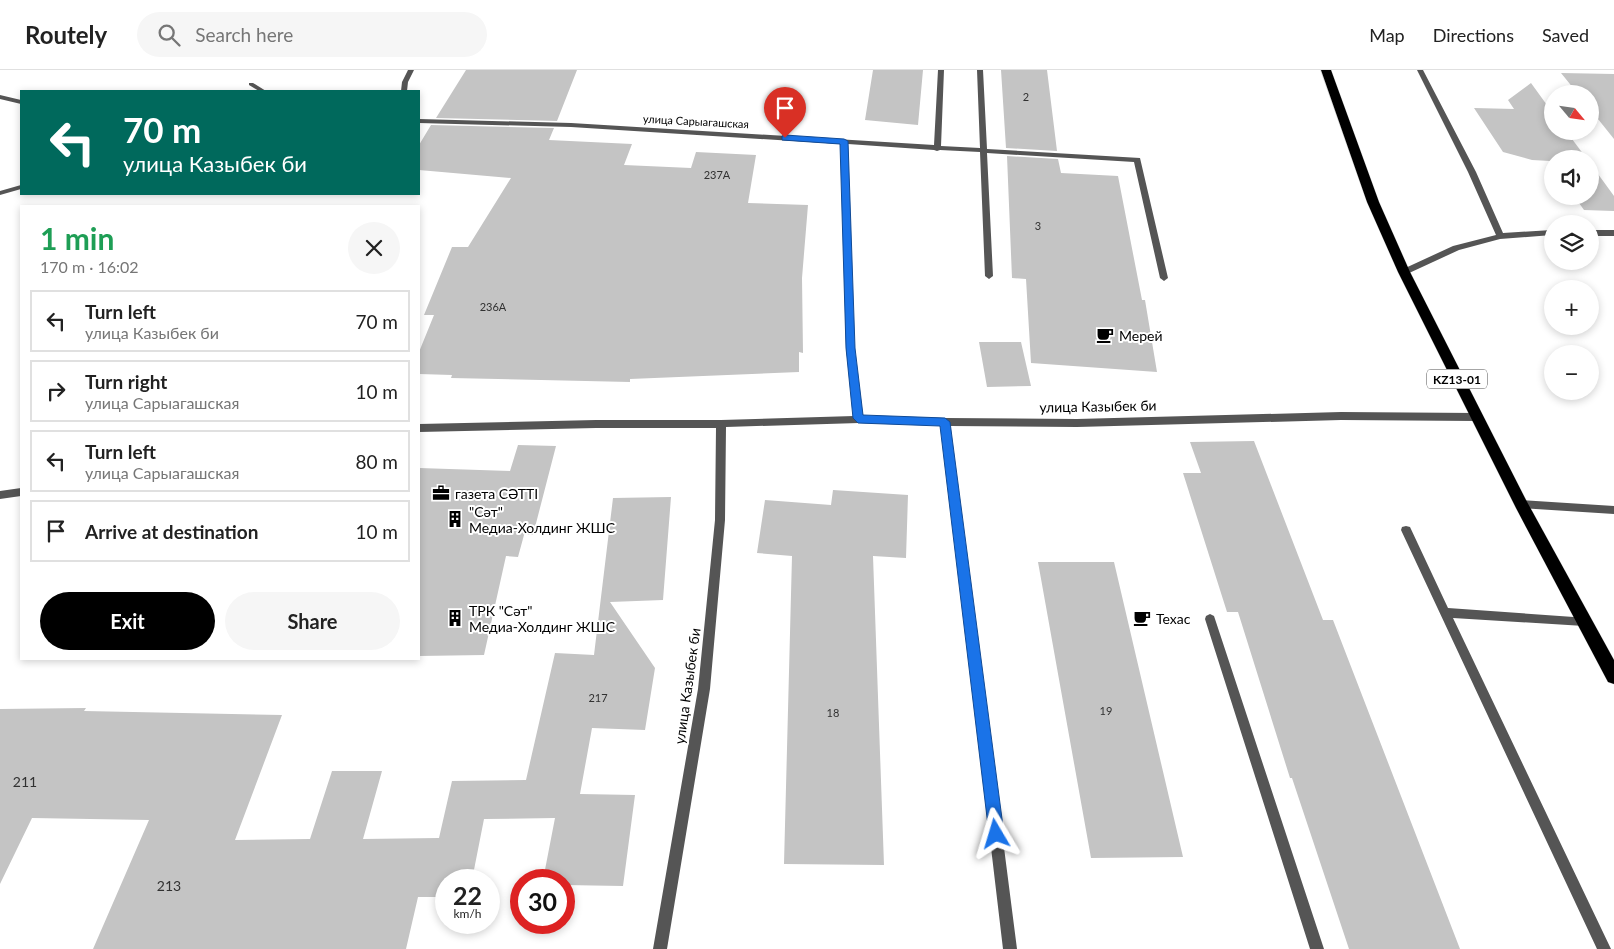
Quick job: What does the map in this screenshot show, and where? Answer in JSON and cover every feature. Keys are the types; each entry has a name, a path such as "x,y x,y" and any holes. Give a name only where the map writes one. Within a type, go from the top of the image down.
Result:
{"highway":[{"name":"KZ13-01","path":"1326,70 1373,202 1404,272 1521,504 1614,676"}],"street":[{"path":"404,90 405,82 411,70"},
{"path":"937,149 941,70"},
{"path":"980,70 989,276"},
{"path":"1420,70 1472,172 1500,236"},
{"path":"251,84 261,90"},
{"path":"0,97 20,102"},
{"name":"улица Сарыагашская","path":"420,121 571,125 1137,160 1164,278"},
{"path":"844,141 850,348 858,418"},
{"path":"0,193 20,187"},
{"path":"1599,233 1614,233"},
{"path":"1404,272 1456,248 1500,236 1544,234"},
{"name":"улица Казыбек би","path":"420,428 596,424 721,424 858,418 945,422 1077,422 1341,416 1476,417"},
{"path":"945,422 1010,949"},
{"name":"улица Казыбек би","path":"660,949 704,689 720,520 721,424"},
{"path":"0,495 20,492"},
{"path":"1521,504 1614,510"},
{"path":"1406,530 1604,949"},
{"path":"1445,613 1584,621"},
{"path":"1210,619 1317,949"}],"building":[{"path":"466,70 577,70 557,121 436,118"},
{"path":"873,70 923,70 918,125 865,120"},
{"path":"1001,70 1047,70 1057,151 1006,148"},
{"path":"1561,73 1614,74 1614,139 1599,120 1599,85 1571,85"},
{"path":"1531,83 1544,101 1544,140 1573,140 1580,150 1544,150 1544,161 1532,160 1503,152 1474,108 1514,109 1508,100"},
{"path":"431,125 554,128 549,140 632,144 624,165 691,168 696,152 756,155 748,203 808,205 802,278 803,353 799,352 799,372 630,379 630,382 451,378 452,375 420,374 420,350 434,315 424,315 452,247 468,247 511,178 420,170 420,143"},
{"path":"1007,156 1058,159 1061,173 1118,176 1142,300 1145,300 1157,372 1031,363 1026,279 1012,278"},
{"path":"1599,175 1614,196 1614,211 1584,210 1580,205 1599,205"},
{"path":"979,342 1021,342 1031,386 987,387"},
{"path":"1254,441 1323,620 1333,620 1460,949 1349,949 1292,778 1290,778 1238,612 1227,612 1183,473 1201,473 1190,442"},
{"path":"518,445 556,446 533,535 524,535 518,557 506,556 484,655 420,656 420,468 510,471"},
{"path":"833,490 908,495 906,558 873,556 884,865 784,864 792,556 757,553 765,500 831,505"},
{"path":"671,497 663,600 610,602 655,668 645,730 592,728 580,794 635,795 623,886 575,885 575,869 545,869 555,818 484,819 474,869 435,869 435,897 418,897 406,949 93,949 149,820 32,818 0,884 0,709 86,708 84,711 282,715 235,840 310,839 332,771 382,771 363,839 439,838 452,781 526,780 555,653 594,655 613,498"},
{"path":"1038,562 1114,562 1183,857 1091,858"}],"place":[{"name":"Мерей","path":"1105,335"},
{"name":"газета СӘТТІ","path":"441,493"},
{"name":"\"Сәт\" Медиа-Холдинг ЖШС","path":"455,519"},
{"name":"ТРК \"Сәт\" Медиа-Холдинг ЖШС","path":"455,618"},
{"name":"Техас","path":"1142,618"}],"route":[{"path":"785,138 844,141 850,348 858,418 945,422 996,834"}]}
